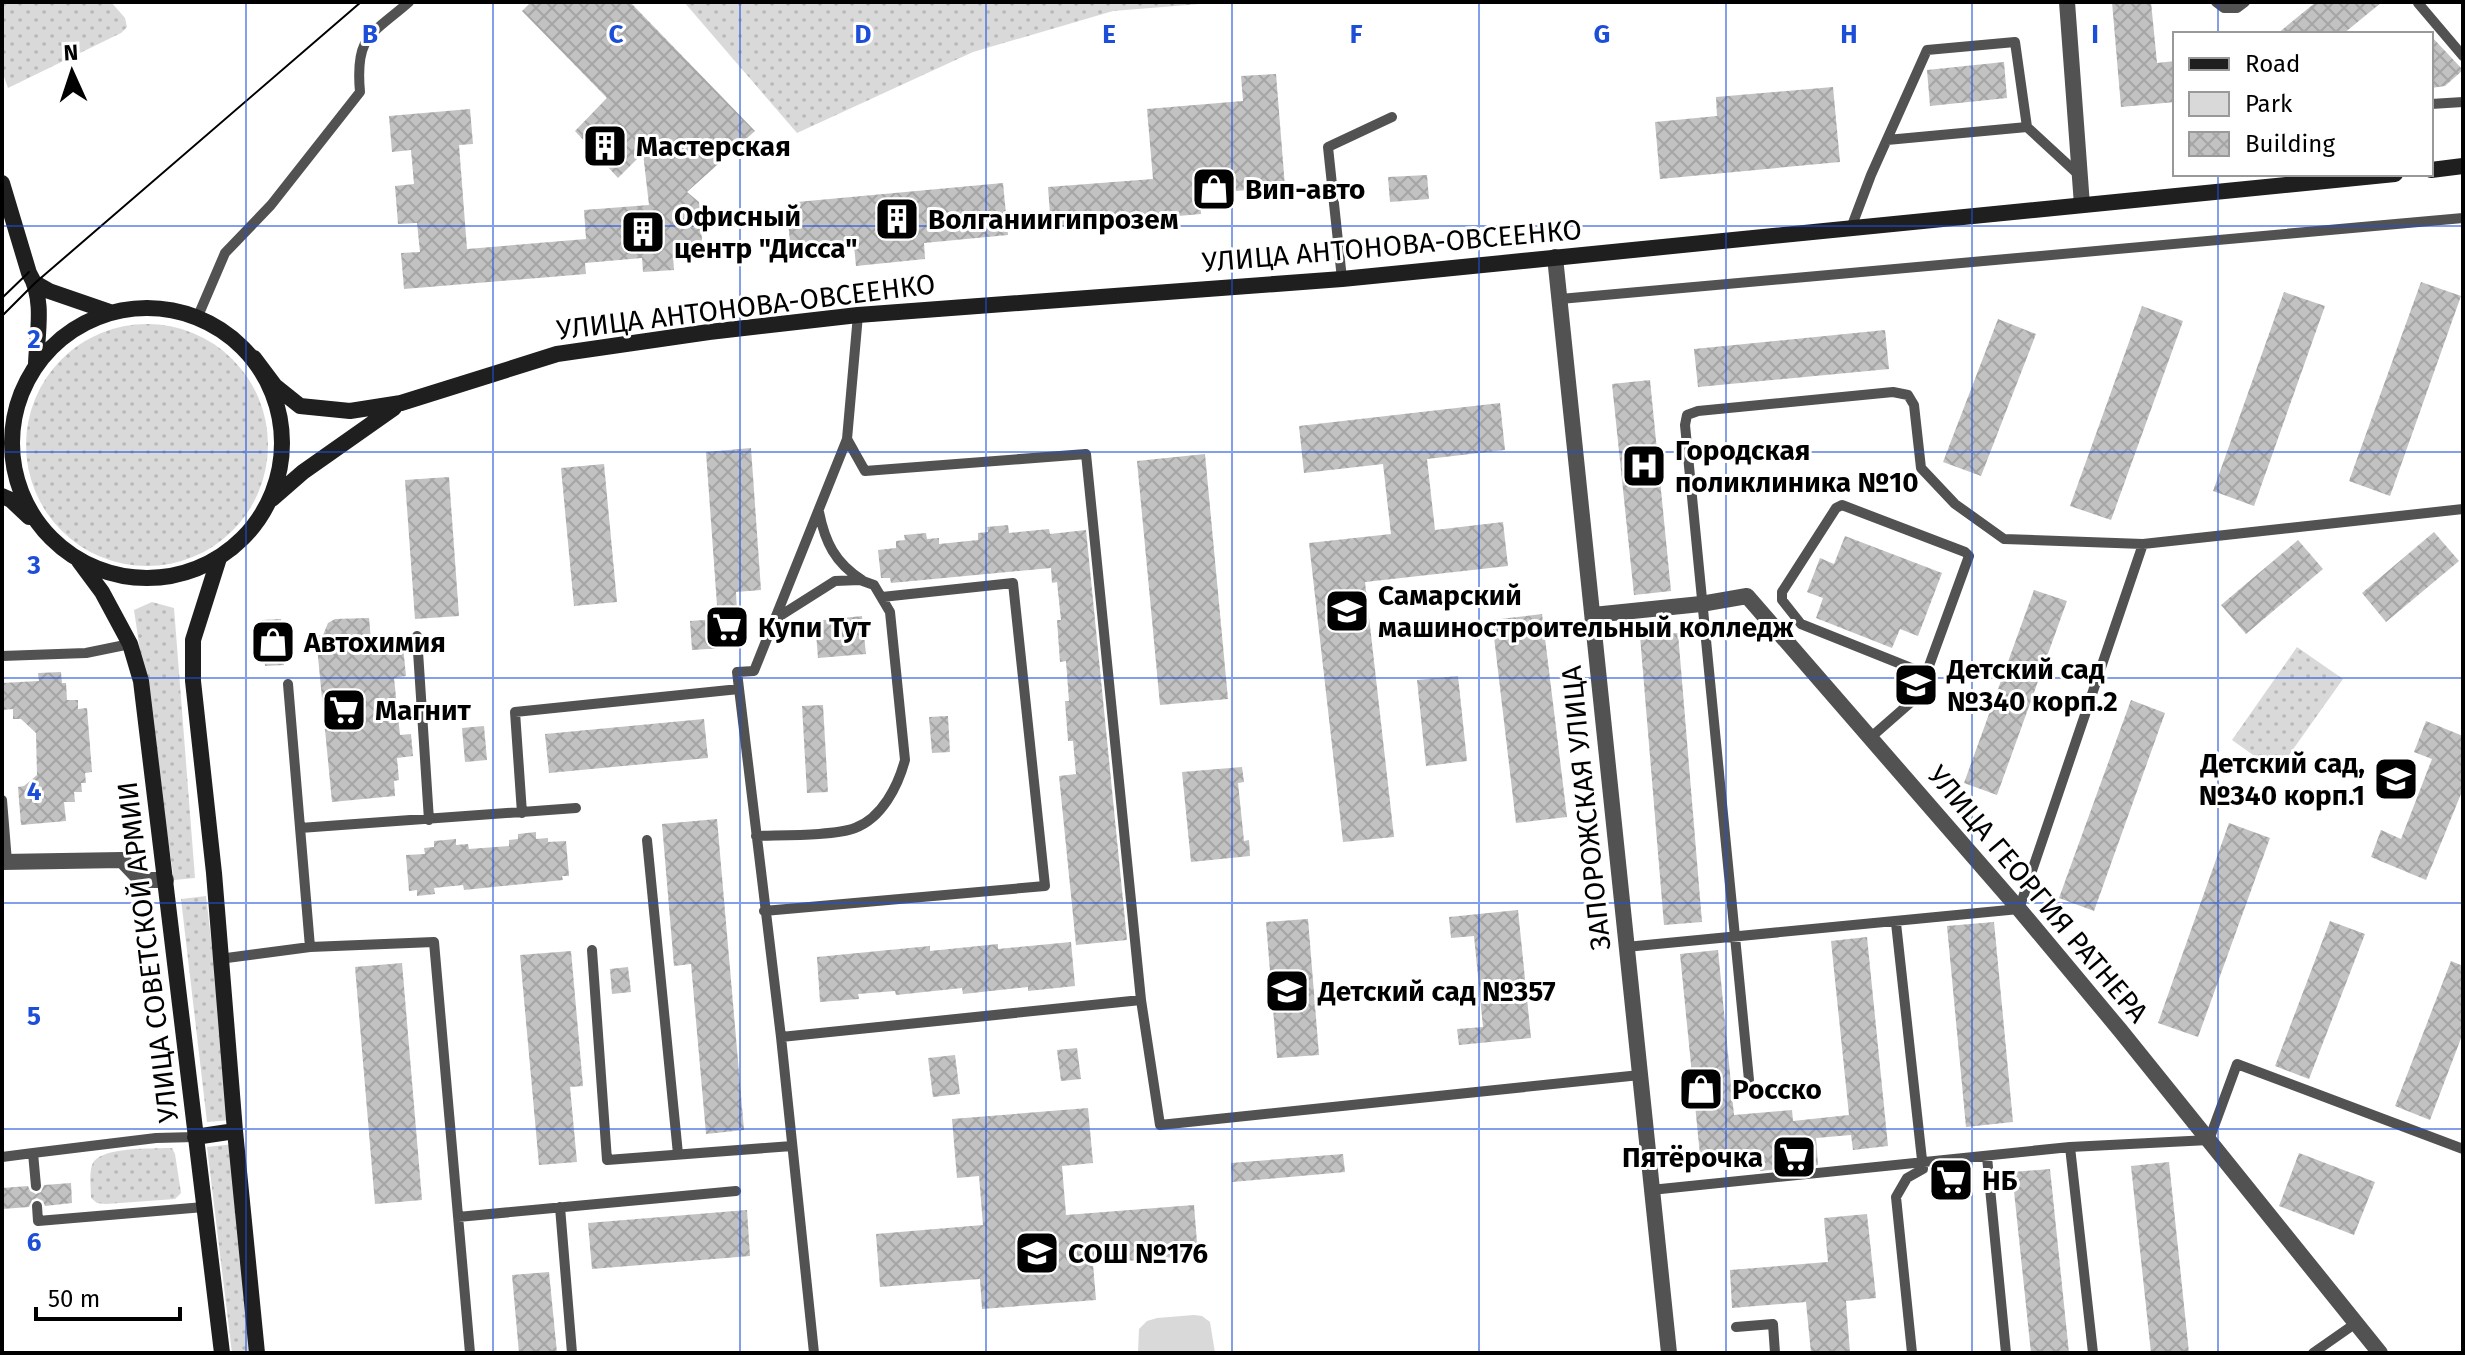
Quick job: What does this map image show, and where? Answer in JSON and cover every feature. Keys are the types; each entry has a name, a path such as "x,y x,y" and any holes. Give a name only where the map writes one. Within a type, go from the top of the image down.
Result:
{"main road":[{"path":"2433,172 2463,166"},
{"path":"2433,172 2463,173"},
{"name":"УЛИЦА АНТОНОВА-ОВСЕЕНКО","path":"254,358 275,386 300,406 350,411 401,403 557,354 858,315 1342,279 2367,176"},
{"path":"2,183 39,303 36,364"},
{"path":"35,283 49,291 110,312"},
{"path":"2,421 17,402 36,364 69,332 110,312 139,307 169,309 198,316 229,334 254,358 273,391 282,425 282,464 271,500 261,518 249,533 219,558 196,570 149,579 124,577 78,560 11,500 2,496"},
{"path":"17,402 11,437 14,473 27,507 48,536"},
{"name":"УЛИЦА АНТОНОВА-ОВСЕЕНКО","path":"271,500 303,472 401,403"},
{"path":"219,558 193,640 193,681 214,873 219,959 257,1353"},
{"name":"УЛИЦА СОВЕТСКОЙ АРМИИ","path":"78,560 102,592 130,644 141,681 222,1353"},
{"path":"195,1137 235,1131"}],"street":[{"path":"2067,2 2082,205"},
{"name":"ЗАПОРОЖСКАЯ УЛИЦА","path":"1555,257 1669,1353"},
{"name":"УЛИЦА ГЕОРГИЯ РАТНЕРА","path":"1593,615 1747,596 2019,909 2380,1353"},
{"path":"5,862 122,860 141,880 166,880"}],"lane":[{"path":"198,316 225,253 271,205 360,92 357,64 364,42 409,2"},
{"path":"2216,2 2224,8 2237,8 2245,2"},
{"path":"2418,3 2463,56"},
{"path":"1851,228 1927,50 2015,42 2027,127 2080,175"},
{"path":"2433,104 2463,102"},
{"path":"1342,279 1328,147 1392,117"},
{"path":"1887,140 2027,127"},
{"path":"1560,299 2463,218"},
{"path":"814,1353 781,1037 737,672 754,671 847,439 858,315"},
{"path":"1749,1080 1701,604 1685,425 1687,415 1698,411 1893,392 1908,395 1914,405 1921,468 1955,504 2004,539 2143,544 2463,509"},
{"path":"847,439 865,471 1086,454 1141,1000 1160,1125 1640,1075"},
{"path":"1870,738 1913,703 1926,674 1969,556 1842,505 1836,508 1782,592 1782,600 1801,624 1926,674"},
{"path":"818,510 823,534 831,551 841,564 865,582"},
{"path":"1626,947 2019,909 2143,544"},
{"path":"756,836 855,829 882,809 905,760 890,612 874,585 860,580 835,581 775,619"},
{"path":"764,911 1045,886 1013,583 882,597"},
{"path":"417,636 429,820"},
{"path":"2,656 86,653 130,644"},
{"path":"288,684 310,947"},
{"path":"522,813 515,712 739,689"},
{"path":"2,800 5,862"},
{"path":"300,828 576,808"},
{"path":"647,840 678,1154"},
{"path":"1896,923 1923,1169 1907,1178 1896,1197 1912,1353"},
{"path":"219,959 310,947 434,942 470,1353"},
{"path":"592,950 607,1160 792,1146"},
{"path":"781,1037 1141,1000"},
{"path":"1651,1190 2070,1147 2209,1140 2237,1064 2463,1149"},
{"path":"2,1157 156,1138 195,1137"},
{"path":"2070,1147 2093,1353"},
{"path":"33,1153 36,1186"},
{"path":"1987,1157 2006,1353"},
{"path":"458,1217 736,1191"},
{"path":"37,1206 38,1221 204,1207"},
{"path":"560,1207 572,1353"},
{"path":"2313,1353 2356,1323"},
{"path":"1736,1327 1773,1324 1775,1353"}],"green space":[{"path":"2,2 111,2 125,18 127,27 121,33 8,88 2,71"},
{"path":"684,2 1225,2 1113,11 973,52 797,133"},
{"path":"147,324 193,334 214,345 232,360 247,378 258,399 268,445 258,491 247,512 232,530 214,545 193,556 147,566 101,556 80,545 62,530 47,512 36,491 26,445 36,399 47,378 62,360 80,345 101,334"},
{"path":"152,602 174,608 195,878 174,880 134,610"},
{"path":"2297,647 2343,679 2277,772 2232,740"},
{"path":"206,896 232,1120 207,1122 181,899"},
{"path":"234,1144 256,1353 232,1353 207,1147"},
{"path":"172,1148 181,1193 175,1199 106,1204 97,1203 91,1198 91,1169 96,1159 124,1150"},
{"path":"1194,1315 1210,1322 1215,1353 1138,1353 1139,1329 1147,1321"}],"building":[{"path":"531,2 630,2 755,131 687,192 699,202 703,253 673,256 674,270 643,272 642,258 585,263 586,274 404,289 401,253 420,252 417,223 398,224 395,186 414,184 411,150 392,152 389,116 470,109 473,144 459,145 467,249 586,239 584,210 649,205 643,153 618,178 575,131 607,98 522,11"},
{"path":"2112,2 2151,2 2157,63 2173,61 2173,102 2121,107"},
{"path":"2316,2 2382,2 2345,32 2279,32"},
{"path":"2433,38 2463,70 2445,86 2433,88"},
{"path":"2004,62 2007,98 1930,106 1927,70"},
{"path":"1276,74 1285,187 1200,194 1201,214 1051,227 1048,187 1153,179 1147,109 1243,101 1241,76"},
{"path":"1833,87 1840,162 1660,179 1655,122 1717,116 1716,97"},
{"path":"1427,175 1429,199 1390,202 1388,177"},
{"name":"Волганиигипрозем","path":"1003,183 1008,235 924,243 925,259 856,266 854,245 791,251 786,203"},
{"path":"2421,282 2461,296 2390,496 2349,481"},
{"path":"2284,292 2325,306 2254,506 2213,491"},
{"path":"2142,306 2183,321 2111,520 2070,506"},
{"path":"1998,319 2036,334 1981,476 1943,462"},
{"path":"1885,330 1889,369 1698,387 1694,349"},
{"path":"1650,380 1671,591 1634,595 1612,384"},
{"path":"1500,403 1505,450 1427,459 1435,530 1503,522 1508,566 1365,582 1394,837 1343,842 1309,543 1391,534 1383,464 1304,473 1299,426"},
{"path":"751,448 761,590 736,592 739,647 692,650 690,621 718,619 706,452"},
{"path":"1205,454 1228,699 1160,705 1137,461"},
{"path":"604,464 617,602 574,606 561,468"},
{"path":"449,477 459,616 415,619 405,480"},
{"path":"1008,525 1009,533 1049,529 1050,534 1086,530 1127,940 1076,945 1059,776 1076,774 1073,741 1068,741 1066,661 1060,662 1057,620 1061,620 1057,582 1052,583 1051,568 891,583 890,578 881,578 878,550 896,548 896,541 905,540 904,535 926,533 927,539 939,538 939,544 978,540 978,533 988,532 987,527"},
{"path":"2434,532 2459,561 2386,622 2362,593"},
{"path":"1845,536 1942,573 1918,636 1900,629 1892,648 1816,618 1823,598 1807,592 1820,558 1834,564"},
{"path":"2298,540 2323,569 2246,634 2221,605"},
{"path":"2034,590 2067,601 1997,795 1964,783"},
{"path":"1542,614 1567,817 1516,823 1492,620"},
{"path":"862,616 866,654 818,658 815,621"},
{"path":"369,618 371,640 402,637 406,676 394,678 400,735 411,734 413,756 397,758 399,780 394,781 395,796 332,802 316,636 323,635 328,623 335,619"},
{"name":"Автохимия","path":"281,619 284,665 265,666 262,620"},
{"path":"1678,633 1702,922 1664,925 1640,636"},
{"path":"61,672 62,683 66,683 67,700 78,700 78,709 87,708 92,772 85,773 86,783 81,783 82,792 74,792 75,802 64,802 66,821 21,825 18,787 37,775 36,733 21,719 13,719 13,709 2,710 2,683 39,681 38,673"},
{"path":"1458,676 1467,761 1426,766 1417,680"},
{"path":"2131,700 2165,713 2094,911 2059,898"},
{"path":"823,705 828,792 807,793 802,706"},
{"path":"948,716 950,752 932,753 929,717"},
{"path":"704,719 708,758 549,773 545,734"},
{"path":"2426,721 2463,736 2463,789 2426,880 2371,857 2381,830 2401,839 2432,759 2414,752"},
{"path":"484,726 487,760 465,762 462,728"},
{"path":"1242,767 1244,782 1238,783 1244,841 1249,840 1250,856 1191,862 1182,772"},
{"path":"717,819 744,1130 706,1134 691,964 674,966 662,824"},
{"path":"2229,823 2270,838 2198,1037 2158,1023"},
{"path":"536,832 536,839 566,841 569,876 562,876 563,880 464,890 463,885 434,888 435,894 417,896 417,890 409,891 406,855 425,854 424,848 434,847 434,841 456,839 456,845 468,844 469,849 509,846 509,840 518,839 518,834"},
{"path":"1518,910 1531,1038 1459,1045 1457,1029 1483,1027 1474,936 1451,938 1449,917"},
{"path":"1308,919 1319,1055 1277,1058 1266,922"},
{"path":"2330,921 2365,934 2309,1079 2275,1066"},
{"path":"1994,922 2013,1122 1966,1127 1947,926"},
{"path":"1867,937 1888,1146 1853,1150 1851,1135 1816,1138 1818,1165 1760,1171 1759,1160 1701,1165 1680,954 1718,950 1734,1115 1792,1110 1793,1121 1849,1115 1831,941"},
{"path":"1071,942 1075,986 963,994 962,988 896,995 895,991 858,994 859,999 820,1002 817,957 930,946 930,951 998,944 998,949"},
{"path":"571,951 583,1086 570,1087 577,1162 539,1165 520,955"},
{"path":"2451,961 2463,966 2463,1033 2430,1120 2395,1106"},
{"path":"402,963 422,1200 375,1204 355,967"},
{"path":"628,967 631,992 612,994 610,969"},
{"path":"1077,1048 1081,1079 1061,1081 1057,1050"},
{"path":"955,1055 960,1094 933,1097 928,1058"},
{"path":"1088,1108 1093,1163 1062,1166 1066,1215 1194,1205 1198,1255 1093,1264 1096,1300 982,1309 980,1279 880,1287 876,1234 983,1225 979,1176 957,1178 952,1119"},
{"path":"2299,1153 2375,1182 2354,1235 2279,1206"},
{"path":"1343,1154 1345,1172 1232,1182 1231,1163"},
{"path":"2169,1162 2189,1353 2151,1353 2131,1166"},
{"name":"НБ","path":"1960,1167 1961,1192 1943,1193 1941,1168"},
{"path":"2050,1169 2069,1353 2031,1353 2012,1172"},
{"path":"71,1183 72,1203 45,1206 37,1198 32,1200 29,1207 2,1209 2,1188 28,1186 36,1194 41,1192 44,1185"},
{"path":"747,1210 750,1256 592,1269 588,1223"},
{"path":"1867,1214 1876,1298 1846,1301 1850,1353 1811,1353 1806,1302 1732,1308 1730,1270 1828,1262 1824,1218"},
{"path":"549,1272 557,1353 519,1353 512,1275"}],"tram line":[{"path":"2,316 35,283 361,2"},
{"path":"2,298 29,272"}],"place":[{"name":"Мастерская","path":"605,146"},
{"name":"Вип-авто","path":"1214,189"},
{"name":"Волганиигипрозем","path":"897,219"},
{"name":"Офисный центр \"Дисса\"","path":"643,232"},
{"name":"Городская поликлиника №10","path":"1644,466"},
{"name":"Самарский машиностроительный колледж","path":"1347,611"},
{"name":"Купи Тут","path":"727,627"},
{"name":"Автохимия","path":"273,642"},
{"name":"Детский сад №340 корп.2","path":"1916,685"},
{"name":"Магнит","path":"344,710"},
{"name":"Детский сад, №340 корп.1","path":"2396,779"},
{"name":"Детский сад №357","path":"1287,991"},
{"name":"Росско","path":"1701,1089"},
{"name":"Пятёрочка","path":"1794,1157"},
{"name":"НБ","path":"1951,1180"},
{"name":"СОШ №176","path":"1037,1253"}]}
